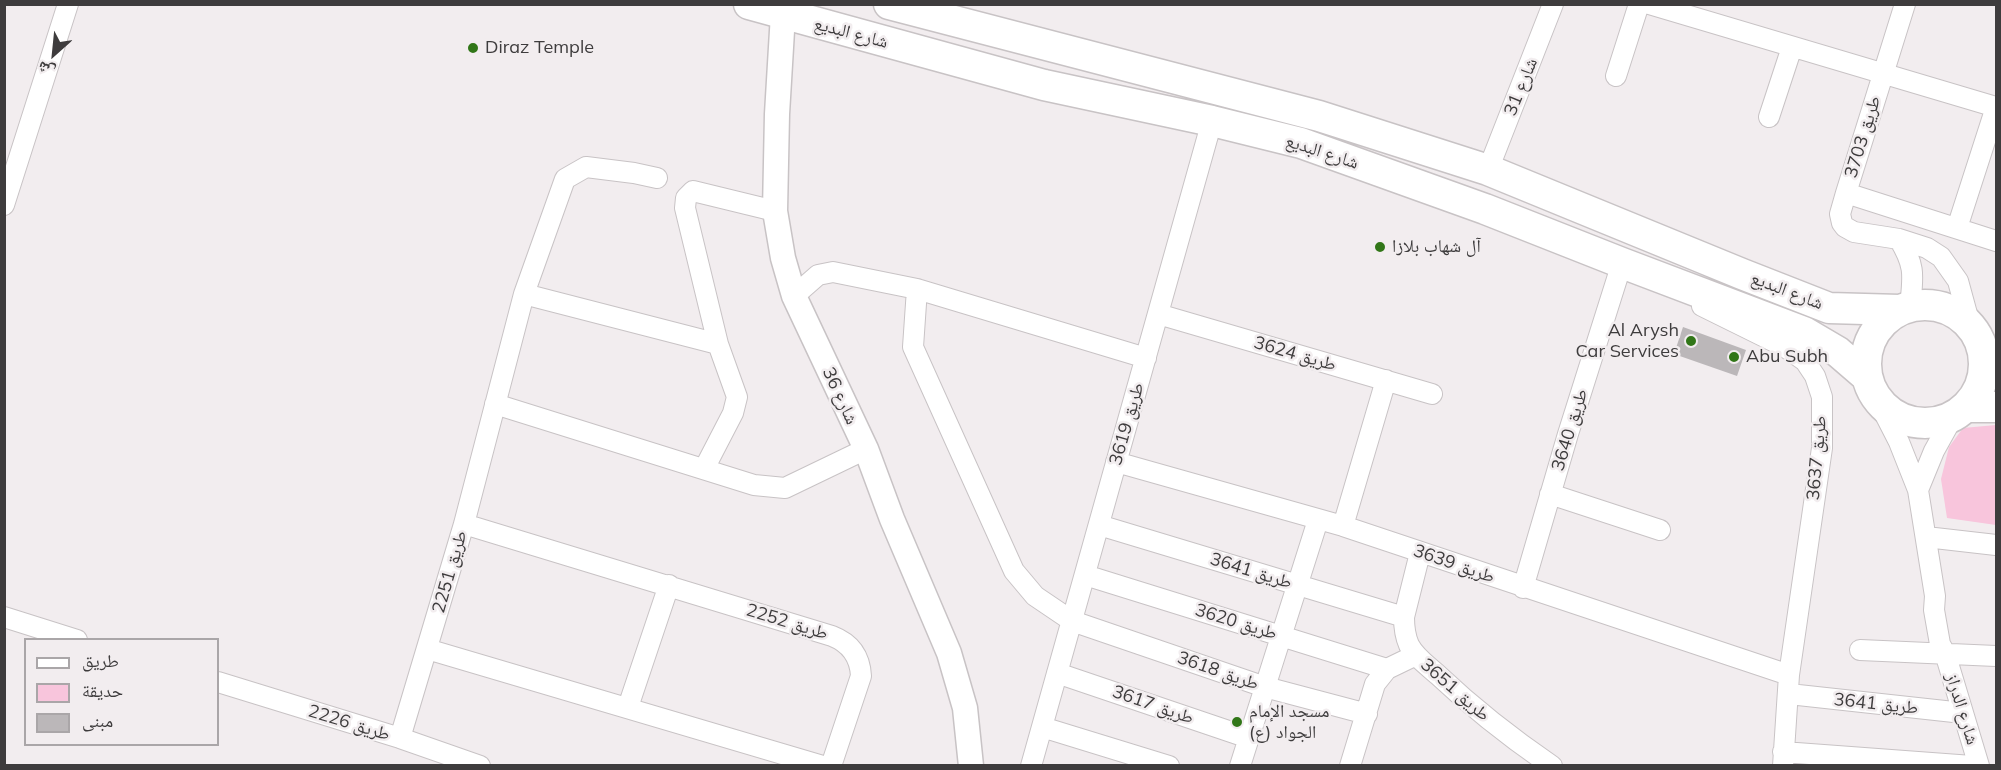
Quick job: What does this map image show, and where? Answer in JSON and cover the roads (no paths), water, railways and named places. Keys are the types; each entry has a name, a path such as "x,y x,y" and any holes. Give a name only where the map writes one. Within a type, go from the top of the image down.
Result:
{"main road":[{"name":"شارع البديع","path":"749,4 1044,85 1212,121 1301,143 1485,209 1804,332 1838,352 1872,388"},
{"name":"شارع البديع","path":"889,4 1319,116 1488,170 1829,308 1905,309"},
{"path":"1960,411 1978,389 1982,379 1983,343 1962,318 1942,308 1921,305 1890,316 1874,333 1867,354 1872,388 1890,411 1907,420 1931,423 1960,411 1996,407"}],"street":[{"path":"4,205 68,4"},
{"name":"شارع 31","path":"1488,170 1553,4"},
{"path":"1616,76 1639,4"},
{"path":"1649,4 1883,74"},
{"name":"طريق 3703","path":"1905,4 1846,193 1996,241"},
{"name":"شارع 36","path":"783,14 777,114 775,211 783,258 794,296 866,449 892,519 949,653 965,708 971,765"},
{"path":"1769,117 1792,47"},
{"name":"طريق 3703","path":"1883,74 1996,107 1957,228"},
{"name":"طريق 3619","path":"1031,765 1212,121"},
{"name":"طريق 2251","path":"400,738 464,524 524,294 565,179 586,166 657,178"},
{"path":"704,469 733,413 737,397 718,344 685,208 686,198 693,191 775,211"},
{"path":"1846,193 1840,213 1840,219 1845,227 1854,232 1899,240 1927,248 1941,257 1958,281 1983,343"},
{"path":"1899,240 1911,259 1913,276 1905,309"},
{"name":"طريق 3637","path":"1622,263 1716,314 1785,347 1805,362 1815,376 1822,397 1822,448 1789,684 1783,759"},
{"name":"طريق 3640","path":"1523,588 1622,263"},
{"path":"794,296 819,275 833,272 917,289 1146,358"},
{"name":"طريق 3618","path":"917,289 913,347 1014,571 1035,596 1071,621 1265,687 1367,714"},
{"path":"524,294 718,344"},
{"name":"طريق 3624","path":"1158,314 1432,394"},
{"path":"1342,526 1386,380"},
{"name":"شارع الدراز","path":"1872,388 1899,442 1918,490 1935,596 1941,609 1947,639 1945,653 1979,765"},
{"path":"495,404 754,486 785,488 866,449"},
{"path":"1918,490 1934,451 1960,411"},
{"name":"طريق 3639","path":"1116,462 1342,526 1523,588 1789,684"},
{"name":"طريق 3640","path":"1550,494 1660,530"},
{"path":"1240,765 1318,520"},
{"name":"طريق 2252","path":"464,524 832,636 851,648 859,661 860,684 831,765"},
{"name":"طريق 3641","path":"1099,525 1404,617"},
{"path":"1926,537 1996,545"},
{"name":"طريق 3651","path":"1420,553 1404,617 1404,628 1409,646 1479,712 1551,765"},
{"name":"طريق 3620","path":"1085,575 1387,669"},
{"path":"628,707 669,585"},
{"path":"4,617 74,638"},
{"path":"427,649 823,765"},
{"path":"1860,650 1996,656"},
{"path":"1356,764 1375,684 1387,669 1416,655"},
{"name":"طريق 3617","path":"1057,673 1249,738"},
{"name":"طريق 2226","path":"219,682 400,738 456,762 480,765"},
{"name":"طريق 3641","path":"1789,684 1963,713"},
{"path":"1042,727 1169,765"},
{"path":"1783,759 1972,765"}],"place":[{"name":"Diraz Temple","path":"473,48"},
{"name":"آل شهاب بلازا","path":"1380,247"},
{"name":"Al Arysh Car Services","path":"1691,341"},
{"name":"Abu Subh","path":"1734,357"},
{"name":"مسجد الإمام الجواد (ع)","path":"1237,722"}]}
